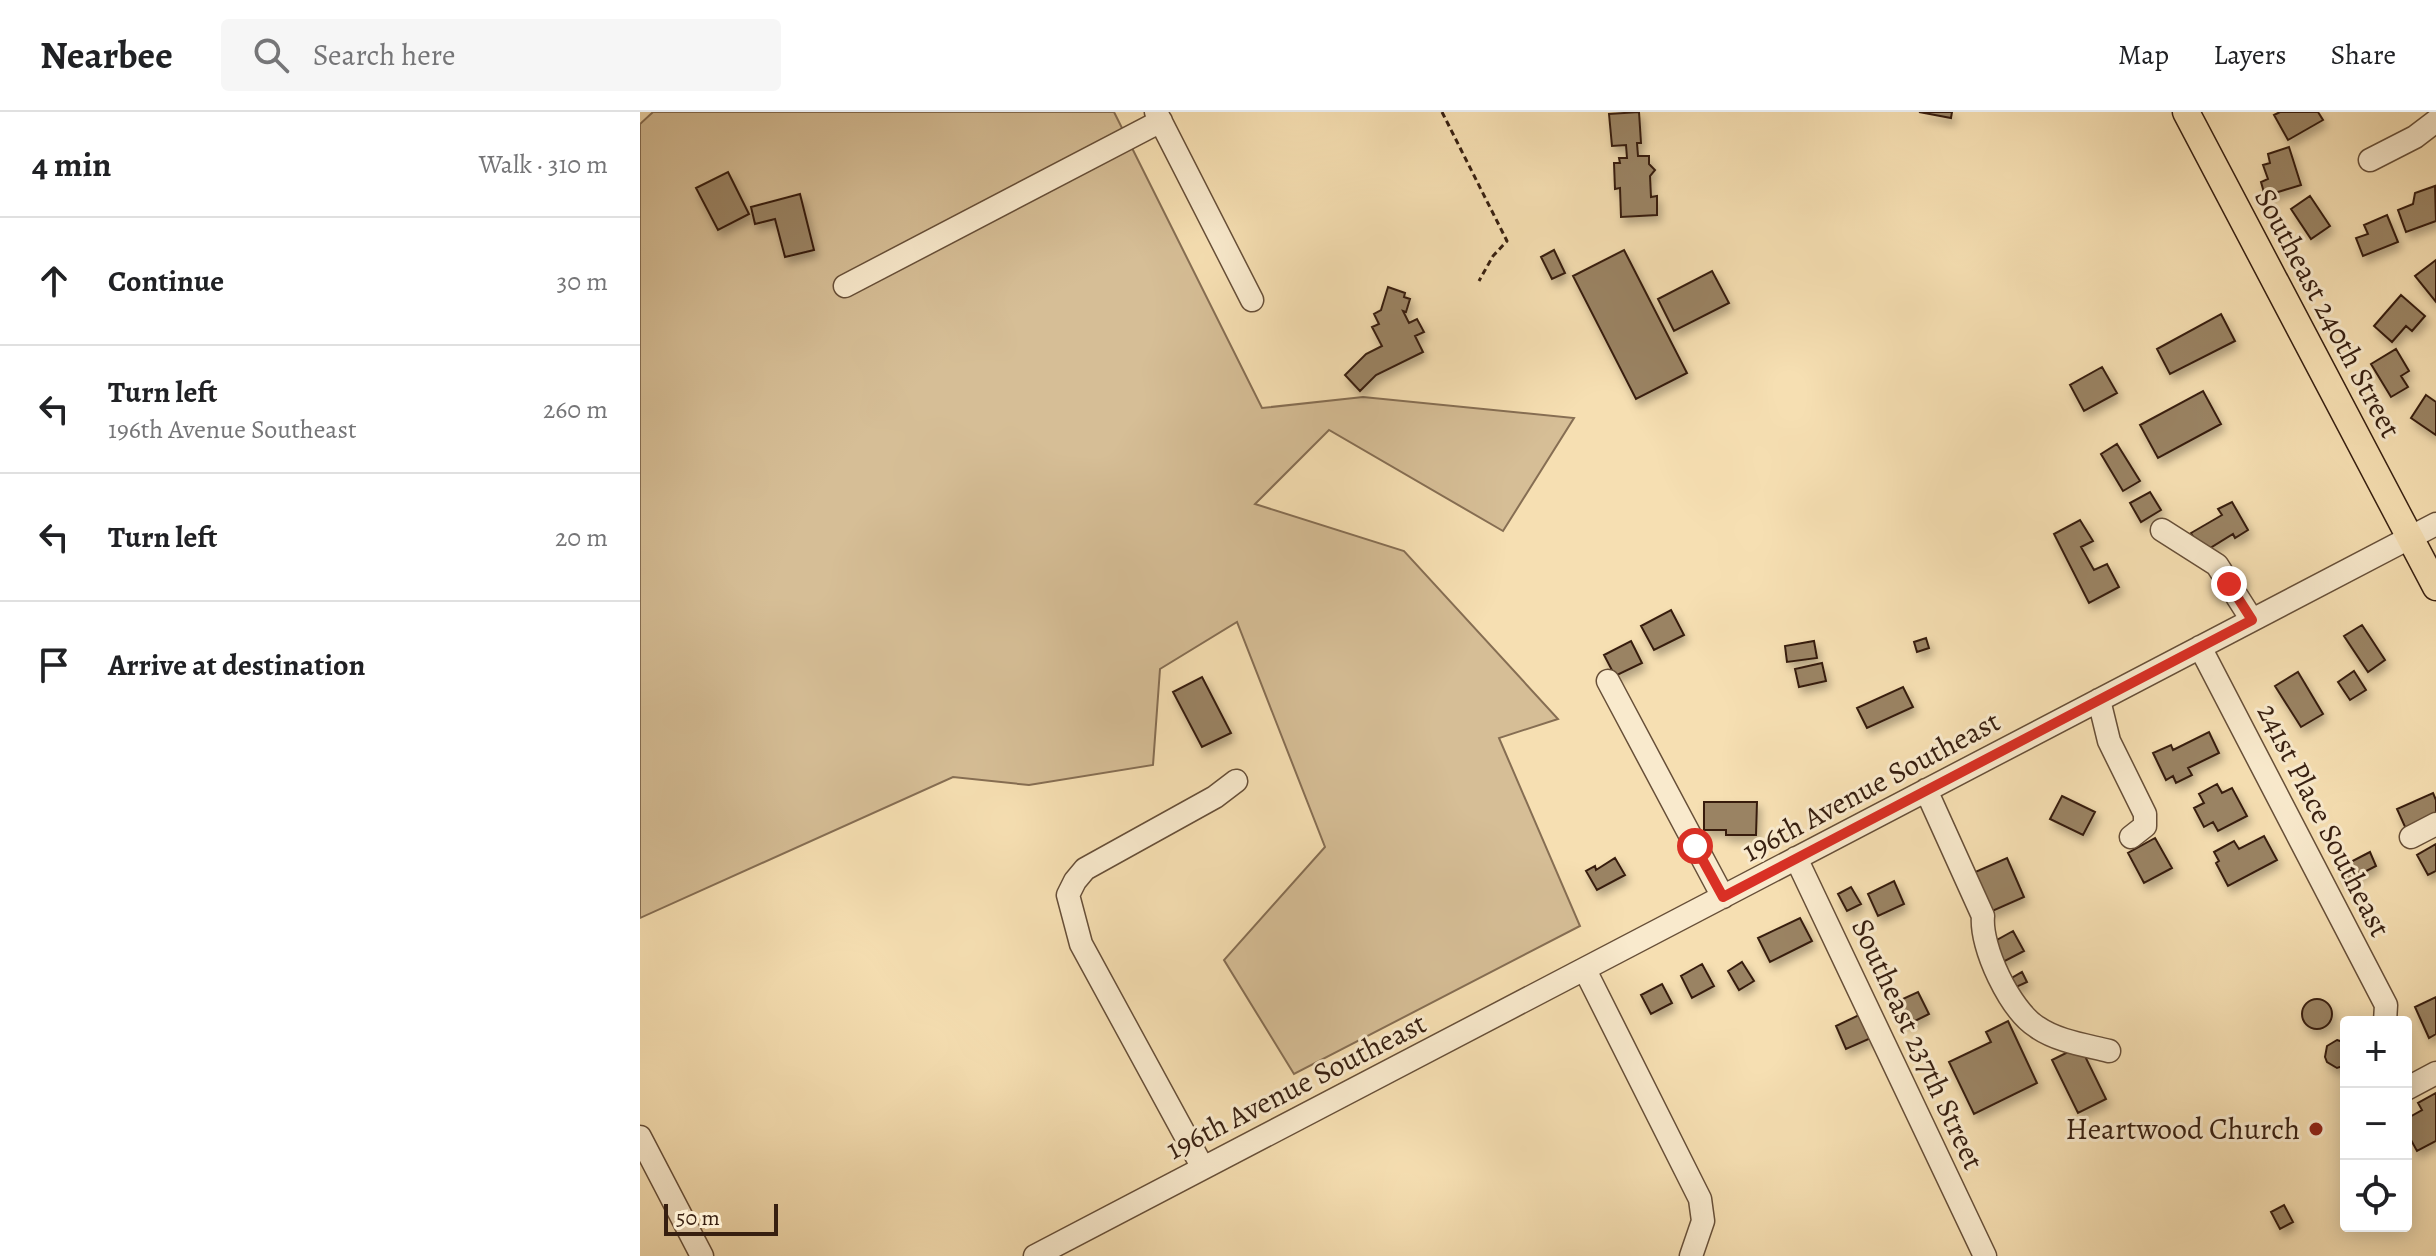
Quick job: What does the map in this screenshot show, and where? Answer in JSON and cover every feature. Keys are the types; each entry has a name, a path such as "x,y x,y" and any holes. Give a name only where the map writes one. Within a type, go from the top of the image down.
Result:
{"main road":[{"name":"Southeast 240th Street","path":"2186,112 2436,587"}],"street":[{"path":"845,286 1159,116 1252,300"},
{"path":"2370,160 2415,137 2436,121"},
{"name":"196th Avenue Southeast","path":"1035,1256 2436,524"},
{"path":"2162,530 2217,565 2252,620"},
{"name":"241st Place Southeast","path":"2200,647 2386,1005 2385,1016"},
{"path":"1608,681 1723,897"},
{"path":"2099,700 2109,741 2145,814 2145,826 2131,837"},
{"path":"1203,1168 1081,944 1068,895 1085,869 1215,797 1236,781"},
{"path":"1926,790 1983,916 1981,929 1985,945 2010,996 2035,1026 2058,1037 2109,1051"},
{"path":"2411,837 2436,824"},
{"name":"Southeast 237th Street","path":"1796,858 1985,1256"},
{"path":"1585,970 1700,1199 1703,1221 1691,1256"},
{"path":"2408,1088 2436,1073"},
{"path":"640,1137 702,1256"}],"path":[{"path":"1442,112 1507,241 1493,256 1479,281"}],"shaded area":[{"path":"653,112 1114,112 1262,408 1363,397 1574,418 1503,531 1329,430 1255,504 1404,551 1558,719 1499,738 1580,926 1294,1074 1224,960 1325,847 1237,622 1160,669 1153,765 1029,785 953,777 640,918 640,124"}],"building":[{"path":"1639,112 1641,143 1637,143 1638,156 1649,156 1649,164 1655,170 1650,176 1651,197 1657,196 1657,215 1621,217 1620,188 1615,189 1614,163 1620,163 1619,158 1627,158 1626,145 1612,146 1609,114"},
{"path":"1919,112 1952,112 1951,118"},
{"path":"2280,112 2318,112 2323,120 2288,140 2274,115"},
{"path":"2289,147 2301,185 2265,196 2261,182 2268,179 2263,165 2270,163 2268,154"},
{"path":"728,172 749,214 718,230 696,188"},
{"path":"2435,186 2436,221 2406,232 2398,210 2413,204 2415,193"},
{"path":"800,194 814,250 785,257 775,219 755,224 751,207"},
{"path":"2310,196 2330,226 2311,239 2291,209"},
{"path":"2387,215 2398,242 2363,256 2356,238 2368,234 2364,225"},
{"path":"1554,250 1565,273 1552,279 1541,257"},
{"path":"1624,250 1687,373 1636,399 1573,276"},
{"path":"2436,260 2436,302 2415,276"},
{"path":"1712,271 1729,303 1674,331 1658,299"},
{"path":"1388,287 1405,293 1404,297 1410,299 1406,312 1403,311 1409,323 1417,319 1424,332 1415,336 1423,352 1376,375 1360,391 1345,375 1366,354 1382,346 1372,327 1379,324 1374,314 1381,310"},
{"path":"2401,295 2425,316 2412,331 2406,326 2392,342 2374,326"},
{"path":"2221,314 2235,341 2170,374 2157,349"},
{"path":"2396,349 2409,371 2401,376 2408,387 2391,397 2371,364"},
{"path":"2102,367 2117,393 2084,411 2070,385"},
{"path":"2203,391 2221,424 2158,458 2140,425"},
{"path":"2426,395 2436,402 2436,435 2411,418"},
{"path":"2117,444 2140,481 2123,491 2101,454"},
{"path":"2150,492 2161,510 2141,522 2130,503"},
{"path":"2232,502 2248,530 2235,538 2233,534 2202,553 2191,533 2222,515 2218,509"},
{"path":"2080,520 2093,541 2081,547 2094,570 2107,564 2119,587 2089,603 2054,534"},
{"path":"1671,610 1684,635 1654,650 1641,626"},
{"path":"2362,625 2385,660 2368,672 2344,636"},
{"path":"1926,638 1929,648 1917,652 1914,642"},
{"path":"1631,641 1642,663 1615,676 1604,655"},
{"path":"1814,641 1817,658 1787,662 1785,646"},
{"path":"1822,663 1826,681 1799,687 1795,669"},
{"path":"2354,671 2366,690 2350,700 2338,682"},
{"path":"2298,672 2323,714 2301,727 2275,686"},
{"path":"1202,677 1231,733 1202,747 1173,692"},
{"path":"1903,687 1913,707 1867,728 1857,708"},
{"path":"2209,732 2219,753 2188,768 2192,775 2176,783 2173,776 2166,780 2153,753 2171,745 2173,750"},
{"path":"2217,784 2222,793 2232,788 2247,816 2218,831 2213,822 2204,827 2194,808 2204,803 2199,794"},
{"path":"2433,793 2436,816 2406,829 2397,809"},
{"path":"2062,796 2095,812 2083,835 2050,819"},
{"path":"1704,802 1757,802 1756,835 1726,835 1726,830 1704,830"},
{"path":"2264,836 2277,860 2228,886 2214,852 2234,841 2239,849"},
{"path":"2155,838 2172,868 2144,883 2128,853"},
{"path":"2436,844 2436,871 2428,875 2417,855"},
{"path":"2370,852 2376,866 2345,882 2339,868"},
{"path":"1615,858 1625,875 1597,890 1586,871 1595,866 1596,870"},
{"path":"2007,858 2024,897 1990,912 1973,873"},
{"path":"1894,881 1904,904 1878,916 1868,894"},
{"path":"1851,887 1861,904 1847,911 1838,894"},
{"path":"1800,918 1812,941 1770,962 1758,938"},
{"path":"2013,931 2024,951 1999,964 1988,945"},
{"path":"1742,962 1754,981 1739,990 1728,971"},
{"path":"1702,964 1714,986 1692,998 1681,976"},
{"path":"2022,972 2027,982 2014,988 2010,979"},
{"path":"1662,984 1672,1003 1651,1014 1641,995"},
{"path":"1918,992 1929,1014 1905,1026 1894,1003"},
{"path":"2436,997 2436,1034 2429,1038 2415,1007"},
{"path":"2317,999 2328,1003 2332,1014 2328,1025 2317,1029 2306,1025 2302,1014 2306,1003"},
{"path":"1861,1014 1871,1038 1846,1049 1836,1026"},
{"path":"2008,1021 2037,1083 1974,1114 1949,1062 1991,1042 1986,1032"},
{"path":"2340,1041 2340,1067 2327,1062 2327,1046"},
{"path":"2080,1046 2106,1099 2078,1113 2052,1060"},
{"path":"2436,1093 2436,1141 2417,1151 2412,1142 2412,1116 2422,1110 2418,1103"},
{"path":"2284,1205 2293,1222 2280,1229 2271,1212"}],"place":[{"name":"Heartwood Church","path":"2316,1129"}],"route":[{"path":"1695,846 1723,897 2252,620 2229,584"}]}
